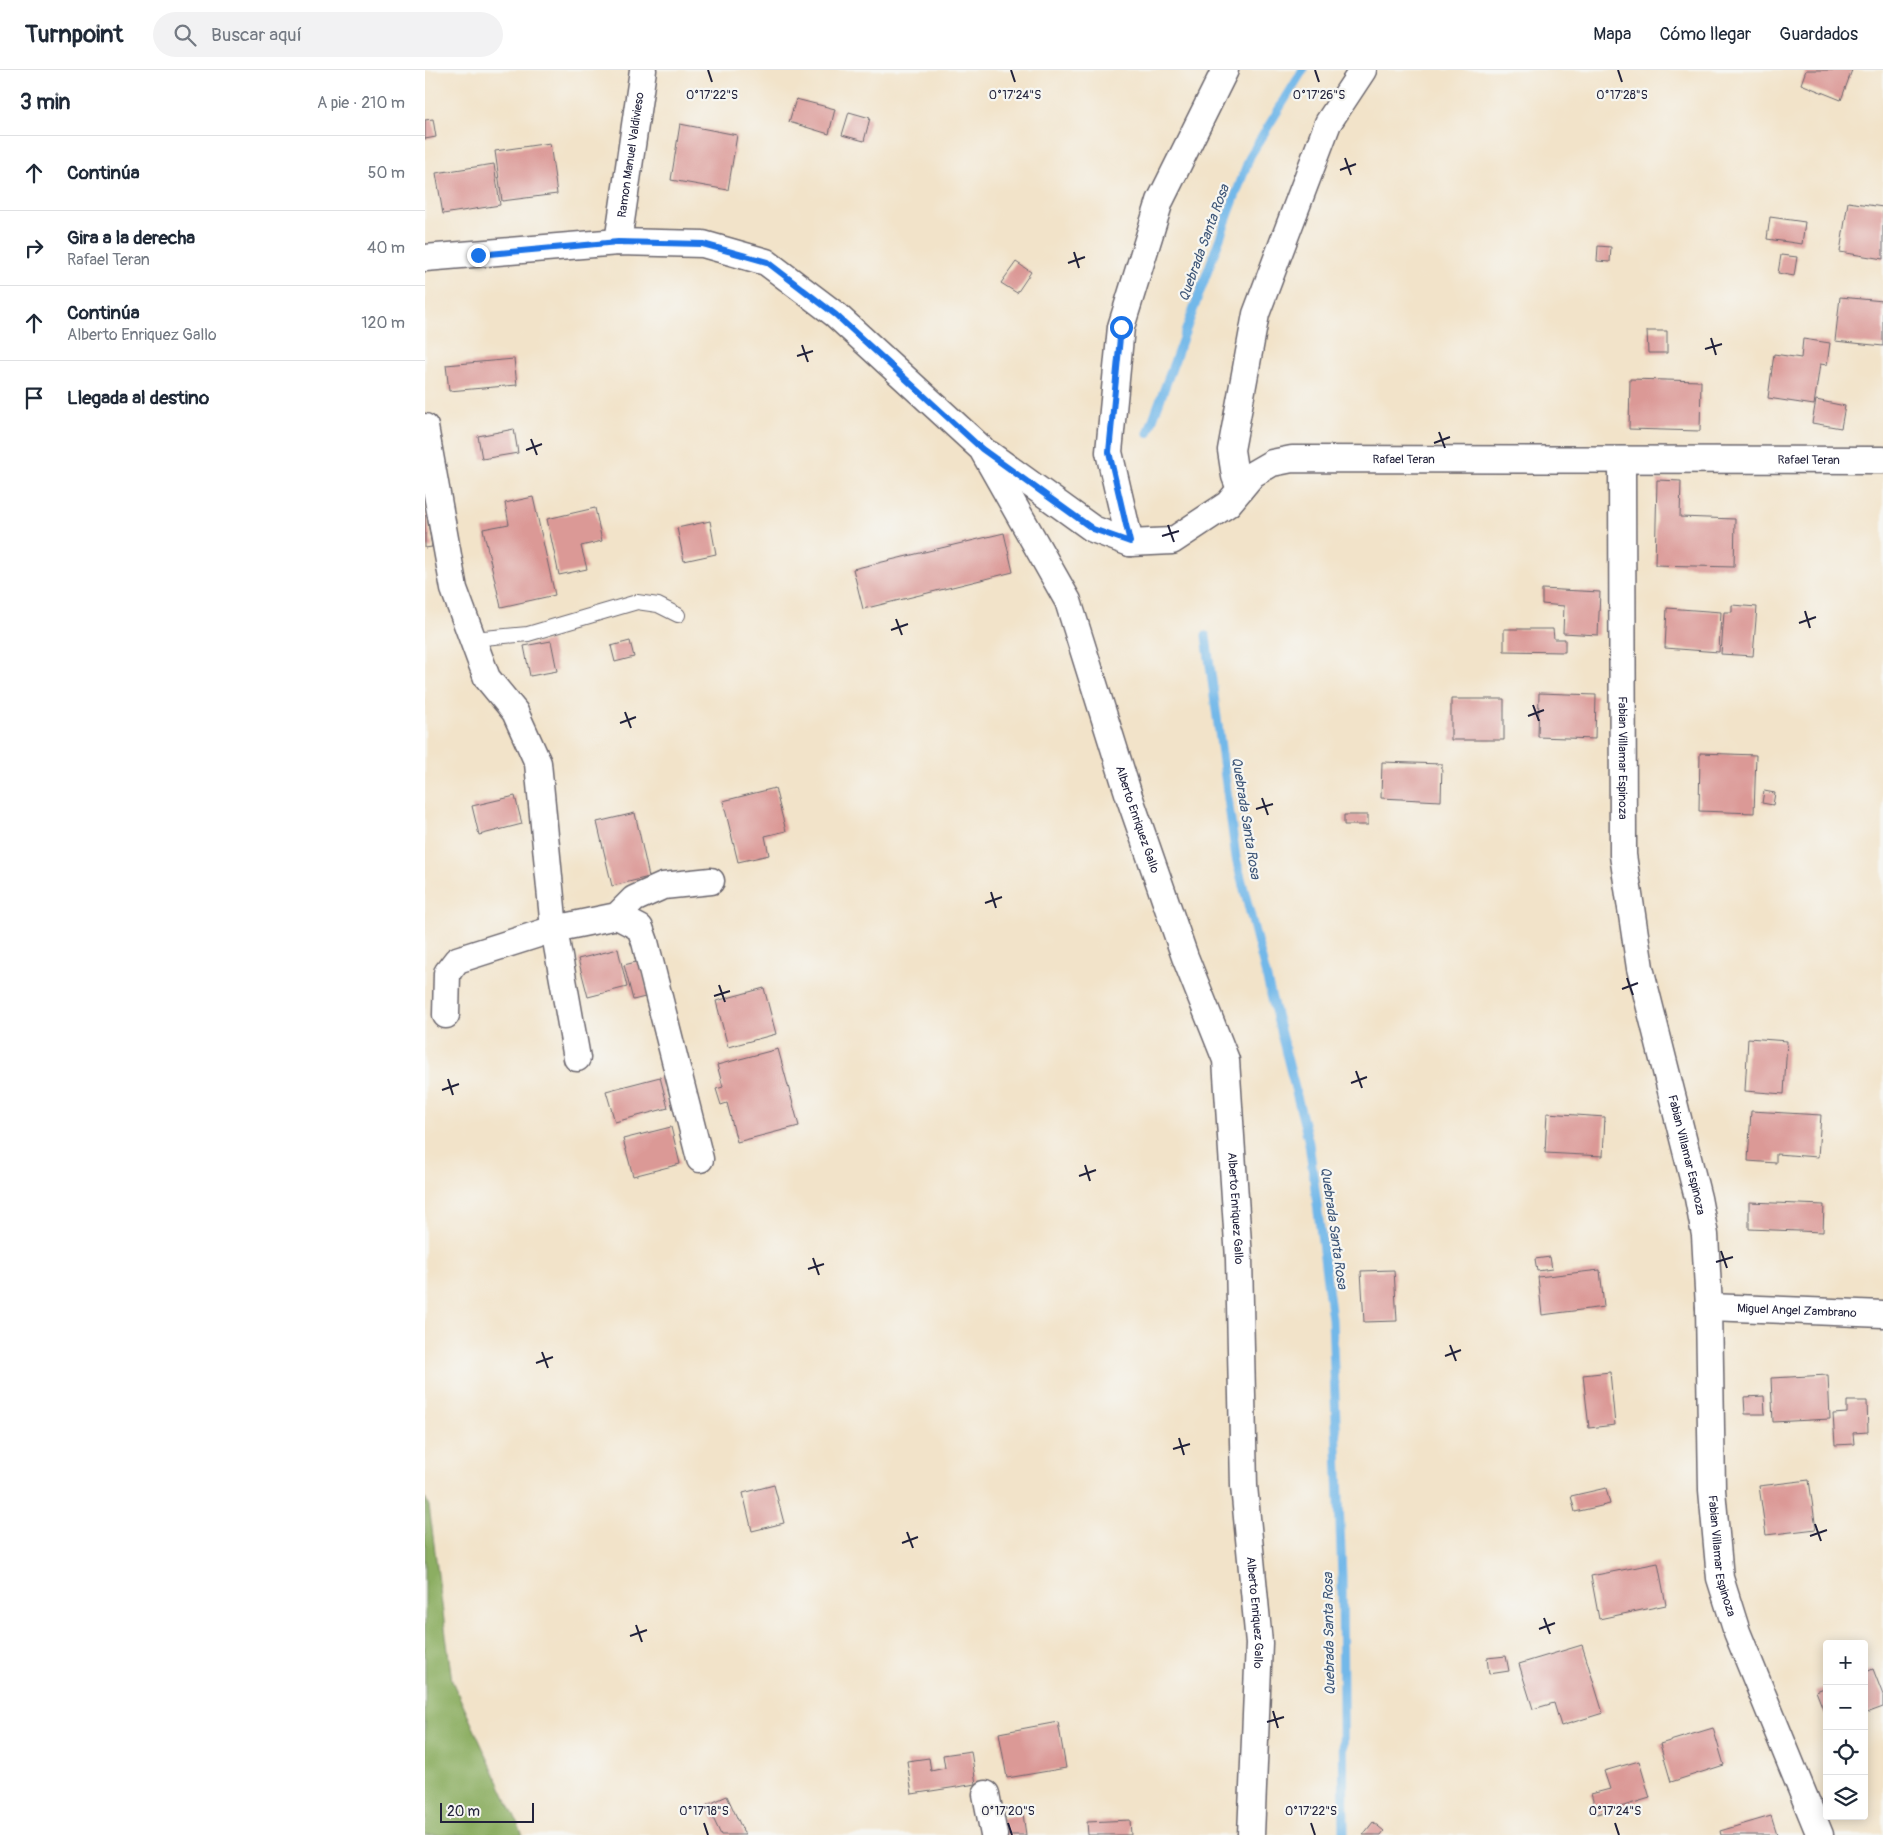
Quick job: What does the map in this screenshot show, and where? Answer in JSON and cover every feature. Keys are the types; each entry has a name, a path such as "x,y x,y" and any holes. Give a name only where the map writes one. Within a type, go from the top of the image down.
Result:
{"street":[{"name":"Ramon Manuel Valdivieso","path":"618,242 643,70"},
{"path":"1130,542 1109,452 1121,327 1160,201 1225,70"},
{"path":"1240,489 1235,476 1231,450 1256,314 1327,122 1363,70"},
{"name":"Alberto Enriquez Gallo","path":"425,258 618,242 703,244 767,262 836,315 982,449 1068,601 1157,876 1185,957 1226,1060 1239,1259 1245,1486 1259,1643 1251,1835"},
{"path":"425,427 454,589 487,678 515,712 538,763 553,929 577,1058"},
{"name":"Rafael Teran","path":"982,449 1093,529 1130,542 1172,541 1228,504 1253,474 1272,463 1292,459 1883,460"},
{"name":"Fabian Villamar Espinoza","path":"1622,460 1623,855 1639,968 1698,1198 1705,1235 1709,1307 1712,1490 1719,1578 1737,1632 1820,1835"},
{"path":"447,1015 447,973 457,960 553,929 617,916 634,899 663,886 711,881"},
{"path":"617,916 640,928 651,960 700,1159"},
{"name":"Miguel Angel Zambrano","path":"1709,1307 1883,1314"},
{"path":"986,1794 994,1835"}],"lane":[{"path":"473,639 528,634 637,602 657,605 678,615"}],"green space":[{"path":"425,1497 429,1506 452,1681 523,1835 425,1835"}],"building":[{"path":"1806,70 1852,70 1841,100 1801,84"},
{"path":"796,99 835,109 829,134 789,122"},
{"path":"849,112 870,118 864,141 842,135"},
{"path":"433,119 436,137 425,139 425,120"},
{"path":"680,124 737,135 728,190 671,180"},
{"path":"550,143 557,194 502,201 495,151"},
{"path":"494,164 500,205 443,214 436,173"},
{"path":"1848,202 1883,207 1883,259 1840,252"},
{"path":"1770,217 1805,222 1802,244 1767,239"},
{"path":"1598,246 1611,247 1610,262 1597,261"},
{"path":"1781,255 1797,257 1794,276 1778,273"},
{"path":"1016,262 1031,272 1017,293 1001,283"},
{"path":"1840,297 1883,301 1883,346 1835,341"},
{"path":"1647,331 1667,331 1667,353 1648,353"},
{"path":"1803,339 1830,343 1827,365 1820,364 1814,405 1768,398 1774,354 1801,358"},
{"path":"514,359 517,385 449,391 446,365"},
{"path":"1630,379 1701,381 1700,431 1629,429"},
{"path":"1816,400 1845,406 1841,428 1812,423"},
{"path":"514,429 518,453 482,459 478,436"},
{"path":"1657,480 1681,481 1680,517 1735,519 1734,567 1655,565"},
{"path":"533,497 555,595 501,607 483,529 509,524 505,503"},
{"path":"595,508 602,541 581,546 587,569 559,575 547,519"},
{"path":"427,515 432,547 425,548 425,516"},
{"path":"710,521 716,554 684,561 677,528"},
{"path":"1004,533 1013,572 863,609 853,569"},
{"path":"1542,589 1600,592 1598,635 1563,633 1564,606 1542,604"},
{"path":"1732,605 1757,607 1753,656 1721,654 1724,612 1732,612"},
{"path":"1667,608 1721,612 1719,652 1665,648"},
{"path":"1504,629 1553,629 1554,639 1565,639 1565,652 1504,651"},
{"path":"551,641 557,671 530,676 524,646"},
{"path":"630,641 634,657 615,662 611,646"},
{"path":"1539,693 1596,695 1595,739 1538,737"},
{"path":"1451,699 1504,699 1504,740 1451,740"},
{"path":"1700,753 1756,755 1754,813 1699,811"},
{"path":"1382,762 1442,764 1441,801 1381,798"},
{"path":"775,788 786,831 765,836 769,855 738,862 723,801"},
{"path":"1764,791 1775,793 1773,805 1762,803"},
{"path":"515,796 522,824 479,835 472,806"},
{"path":"635,813 649,877 612,886 597,822"},
{"path":"1344,815 1368,815 1368,825 1344,825"},
{"path":"618,949 627,987 588,997 578,959"},
{"path":"640,961 649,996 633,1000 624,965"},
{"path":"764,988 776,1034 728,1047 716,1001"},
{"path":"1748,1038 1787,1041 1784,1094 1745,1091"},
{"path":"778,1049 799,1126 737,1142 727,1103 721,1105 716,1089 723,1087 717,1065"},
{"path":"660,1077 668,1108 615,1122 606,1091"},
{"path":"1751,1111 1821,1115 1818,1157 1776,1154 1776,1163 1748,1161"},
{"path":"1547,1113 1605,1117 1603,1156 1545,1153"},
{"path":"671,1127 680,1164 633,1176 623,1139"},
{"path":"1749,1202 1824,1205 1823,1232 1749,1229"},
{"path":"1550,1257 1552,1269 1537,1271 1535,1259"},
{"path":"1394,1270 1397,1321 1364,1322 1361,1271"},
{"path":"1600,1270 1604,1307 1542,1315 1538,1277"},
{"path":"1610,1372 1615,1425 1589,1428 1583,1375"},
{"path":"1828,1375 1830,1419 1773,1422 1771,1378"},
{"path":"1764,1396 1765,1414 1745,1414 1744,1397"},
{"path":"1847,1401 1867,1401 1868,1432 1853,1433 1854,1444 1835,1445 1833,1414 1847,1413"},
{"path":"1809,1480 1816,1529 1766,1535 1759,1486"},
{"path":"774,1485 784,1523 752,1531 743,1493"},
{"path":"1606,1488 1610,1504 1575,1512 1571,1496"},
{"path":"1658,1563 1666,1605 1599,1619 1591,1576"},
{"path":"1582,1645 1603,1713 1561,1726 1554,1703 1533,1709 1519,1664"},
{"path":"1506,1656 1509,1671 1489,1674 1487,1658"},
{"path":"1873,1669 1883,1695 1883,1707 1868,1713 1868,1685 1868,1671"},
{"path":"1823,1688 1823,1709 1816,1691"},
{"path":"1058,1722 1066,1768 1007,1778 999,1733"},
{"path":"1713,1728 1724,1765 1671,1782 1660,1744"},
{"path":"971,1751 976,1784 912,1794 907,1761 929,1758 931,1771 945,1768 943,1755"},
{"path":"1639,1761 1650,1798 1597,1814 1591,1794 1610,1789 1604,1771"},
{"path":"727,1796 745,1835 721,1835 707,1805"},
{"path":"1023,1814 1026,1835 1004,1835 1001,1818"},
{"path":"1771,1816 1777,1835 1721,1835 1720,1831"},
{"path":"1130,1820 1131,1835 1088,1835 1087,1822"},
{"path":"1373,1822 1384,1831 1381,1835 1363,1835"}],"waterway":[{"name":"Quebrada Santa Rosa","path":"1148,433 1250,156 1303,70"},
{"name":"Quebrada Santa Rosa","path":"1206,636 1236,858 1309,1143 1332,1319 1342,1577 1344,1835"}],"route":[{"path":"478,255 618,242 703,244 767,262 836,315 982,449 1093,529 1130,542 1109,452 1121,327"}]}
